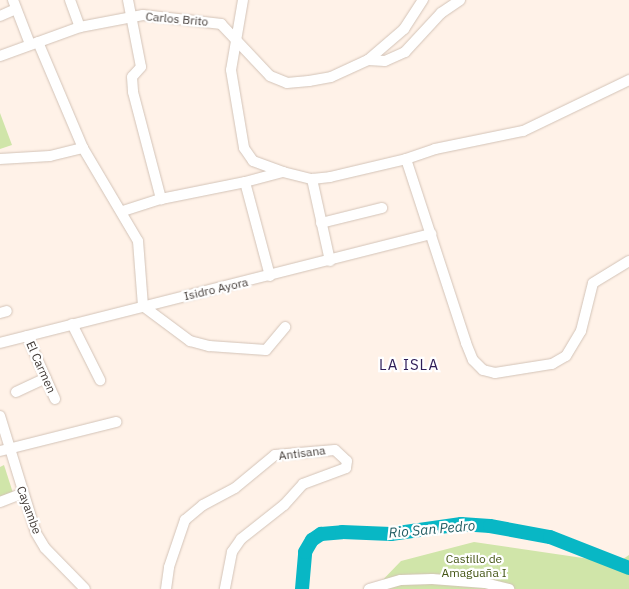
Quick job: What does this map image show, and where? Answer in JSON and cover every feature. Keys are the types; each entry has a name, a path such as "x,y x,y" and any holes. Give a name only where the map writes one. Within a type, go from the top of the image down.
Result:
{"street":[{"path":"70,0 80,27"},
{"path":"128,0 141,68 132,77 133,92 161,199"},
{"path":"244,0 239,39 231,70 244,148 253,161 283,172 312,179 361,171 435,149 522,131 629,80"},
{"name":"Carlos Brito","path":"0,56 80,27 131,15 216,22 226,26 239,39 262,70 287,83 331,77 368,60 404,29 423,0"},
{"path":"368,60 385,61 406,52 441,13 460,0"},
{"path":"0,16 15,5 83,148 123,211 138,241 143,306 190,341 209,346 266,350 285,327"},
{"path":"0,159 50,156 83,148"},
{"path":"406,159 473,360 483,370 495,373 552,364 566,356 581,331 593,284 629,261"},
{"path":"123,211 161,199 245,182 283,172"},
{"path":"312,179 330,261"},
{"path":"245,182 270,276"},
{"path":"321,224 382,208"},
{"name":"Isidro Ayora","path":"0,343 431,234"},
{"path":"72,324 100,380"},
{"name":"El Carmen","path":"27,336 55,398"},
{"path":"16,392 46,378"},
{"name":"Cayambe","path":"0,416 12,451 21,494 40,540 86,589"},
{"path":"0,451 12,451 116,422"},
{"name":"Antisana","path":"166,589 170,567 185,520 202,505 235,488 276,455 335,450 347,461 346,468 303,484 284,505 241,540 232,552 225,589"},
{"path":"0,502 21,494"},
{"path":"369,589 401,580 432,579 485,583 509,589"}],"green space":[{"path":"0,113 12,145 0,149"},
{"path":"4,465 13,493 0,497 0,467"},
{"name":"Castillo de Amaguaña I","path":"474,542 617,563 629,555 629,589 374,589 401,561"}],"waterway":[{"name":"Rio San Pedro","path":"302,589 305,552 312,540 321,534 342,532 391,534 461,524 490,526 550,537 629,568"}],"district":[{"name":"LA ISLA","path":"409,365"}]}
